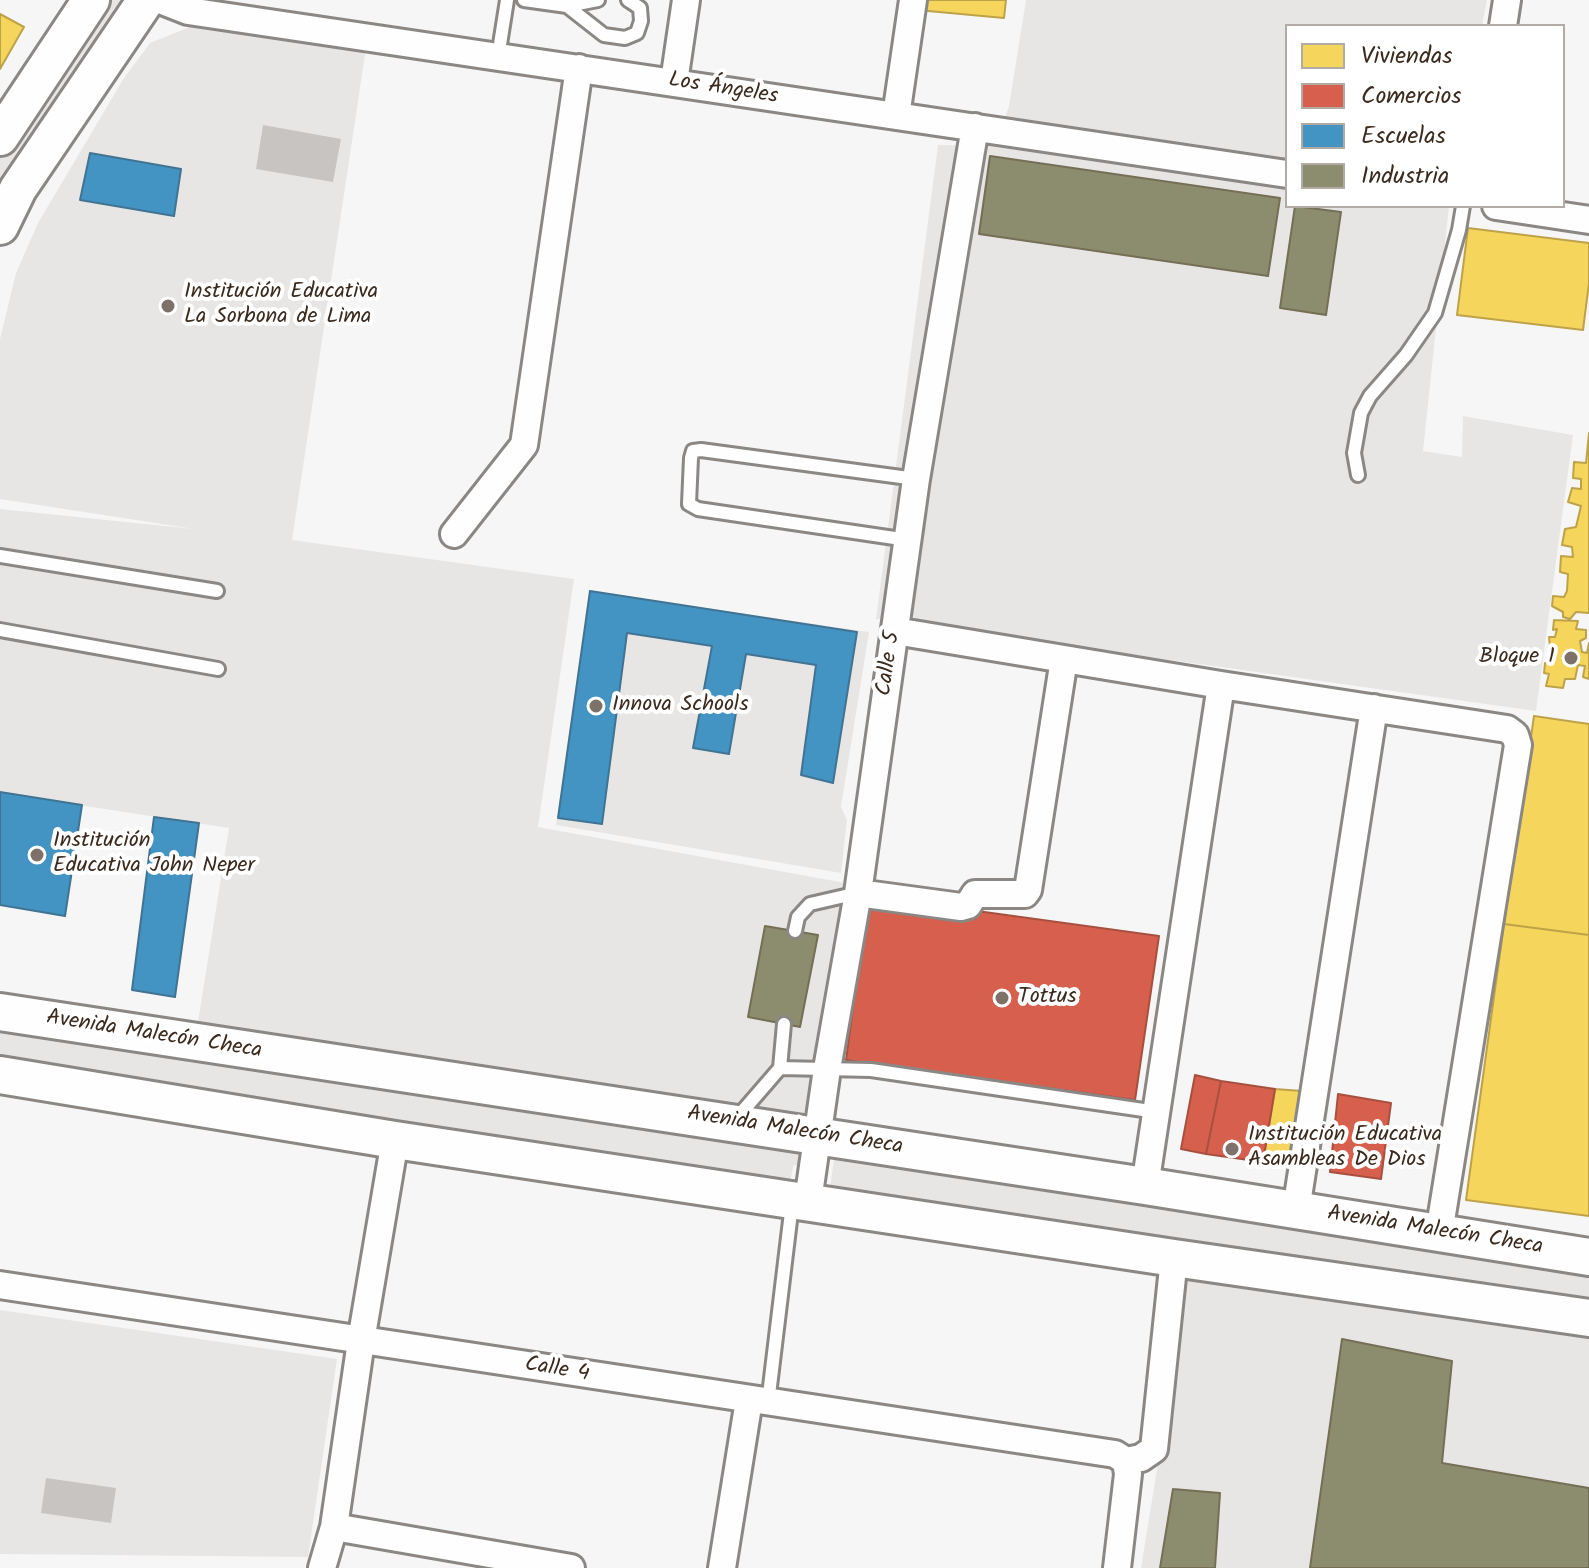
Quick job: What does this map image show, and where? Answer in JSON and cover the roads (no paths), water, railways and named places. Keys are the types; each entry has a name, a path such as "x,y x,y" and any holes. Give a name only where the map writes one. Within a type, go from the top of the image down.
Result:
{"main road":[{"path":"0,137 91,0"},
{"path":"0,226 18,189 146,0"},
{"name":"Avenida Malecón Checa","path":"0,1012 818,1135 1589,1257"},
{"path":"0,1075 395,1140 1589,1318"}],"street":[{"name":"Los Ángeles","path":"160,0 188,11 1285,174"},
{"path":"674,82 686,0"},
{"path":"896,116 913,0"},
{"path":"1503,24 1507,0"},
{"path":"454,534 524,445 579,68"},
{"name":"Calle 5","path":"800,1200 818,1135 858,893 916,479 975,127"},
{"path":"1509,208 1589,220"},
{"path":"895,631 1507,729 1515,735 1518,745 1439,1233"},
{"path":"858,893 961,907 968,905 975,894 1025,894 1064,659"},
{"path":"1145,1186 1221,685"},
{"path":"1296,1210 1374,708"},
{"path":"322,1568 334,1527 395,1140"},
{"path":"1117,1568 1128,1474 1121,1458 1141,1458 1154,1449 1174,1258"},
{"name":"Calle 4","path":"0,1285 1121,1458"},
{"path":"722,1568 759,1402"},
{"path":"334,1527 571,1568"}],"lane":[{"path":"498,57 507,0"},
{"path":"524,0 567,6 598,0"},
{"path":"567,6 604,35 625,38 637,33 641,21 640,8 628,0"},
{"path":"1358,475 1354,453 1361,413 1370,396 1406,355 1435,313 1463,208"},
{"path":"908,540 698,509 689,504 687,494 691,458 693,451 701,450 916,479"},
{"path":"0,556 217,591"},
{"path":"0,630 218,669"},
{"path":"795,931 798,917 810,904 858,893"},
{"path":"733,1123 780,1068 784,1024"},
{"path":"780,1068 871,1070 1157,1112"},
{"path":"759,1402 800,1200"}],"place":[{"name":"Institución Educativa La Sorbona de Lima","path":"168,306"},
{"name":"Bloque 1","path":"1571,658"},
{"name":"Innova Schools","path":"596,706"},
{"name":"Institución Educativa John Neper","path":"37,855"},
{"name":"Tottus","path":"1002,998"},
{"name":"Institución Educativa Asambleas De Dios","path":"1232,1149"}]}
